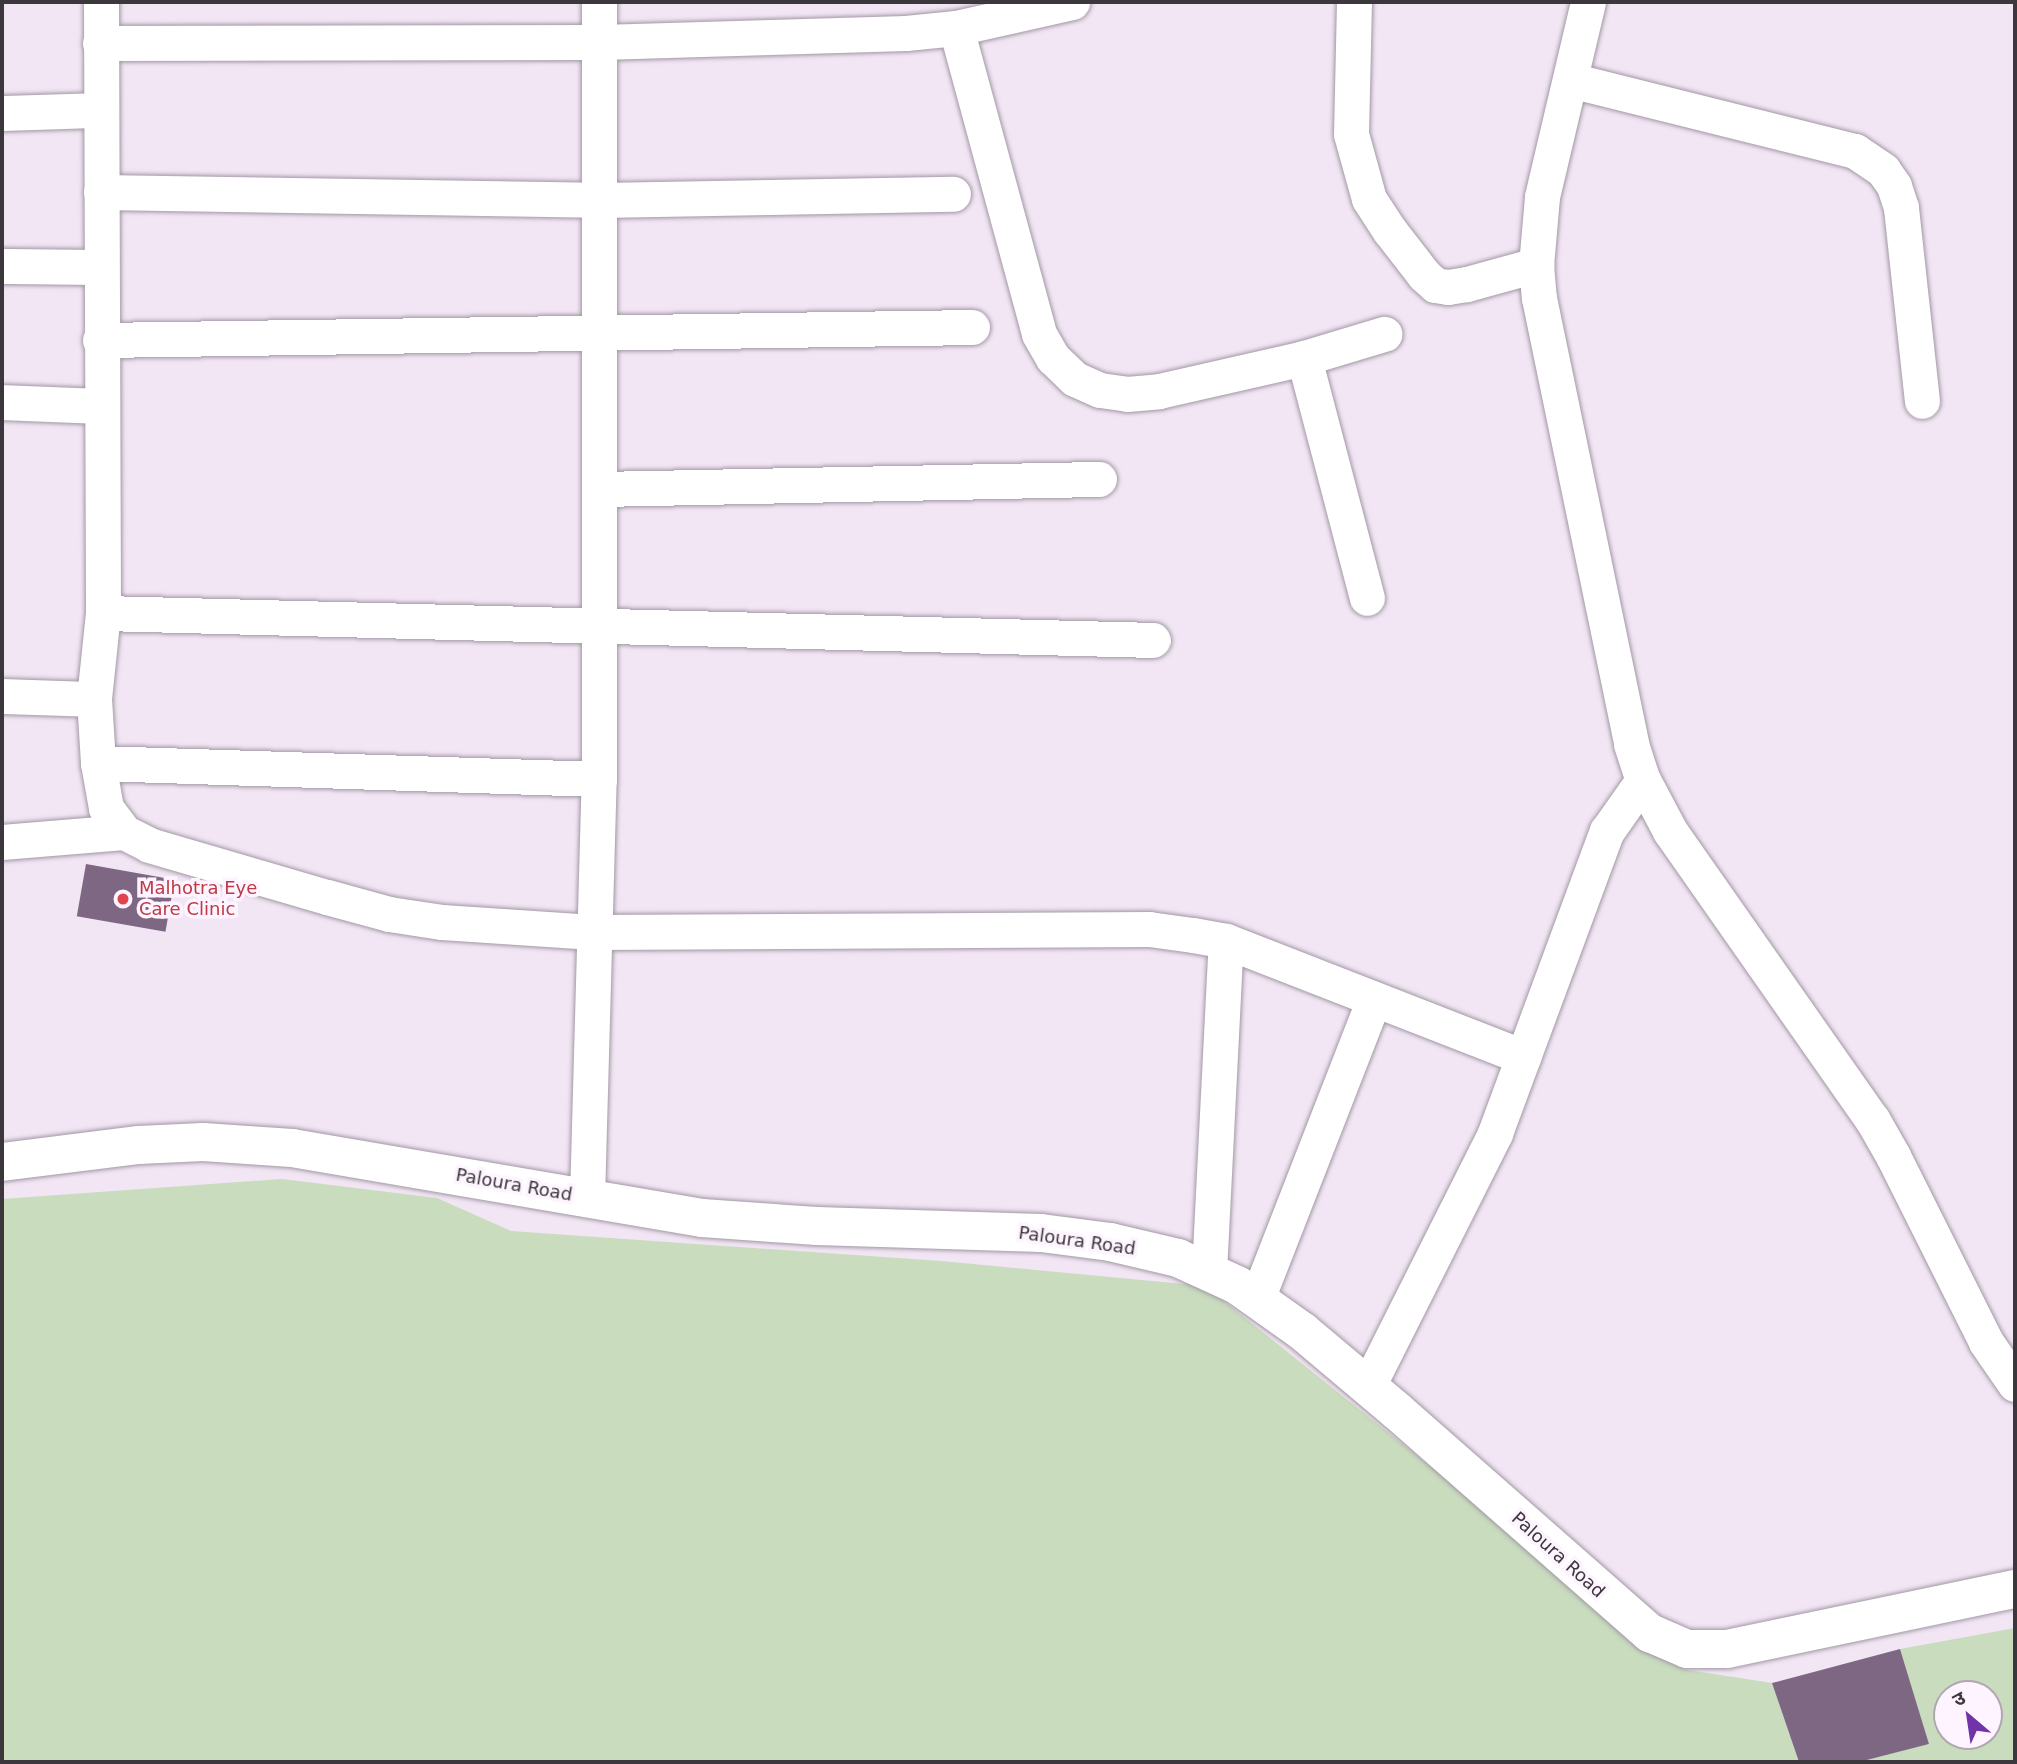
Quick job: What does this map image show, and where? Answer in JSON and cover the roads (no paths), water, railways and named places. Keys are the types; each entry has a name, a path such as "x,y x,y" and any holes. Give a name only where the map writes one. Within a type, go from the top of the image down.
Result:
{"main road":[{"name":"Paloura Road","path":"2,1162 127,1146 203,1142 292,1148 750,1223 1041,1233 1110,1242 1178,1258 1237,1285 1257,1299 1368,1386 1621,1610 1650,1633 1687,1649 1727,1649 2015,1588"}],"street":[{"path":"101,2 100,340 103,613 94,699 98,763 106,808 124,832 149,845 389,914 442,922 593,932 1149,929 1226,941 1523,1057"},
{"path":"587,1198 598,779 599,2"},
{"path":"100,43 600,42 956,28 990,12 1072,2"},
{"path":"1354,2 1351,134 1369,199 1390,231 1423,275 1435,285 1448,288 1535,265"},
{"path":"1588,2 1542,197 1535,265 1539,298 1620,700 1643,780 1670,831 1872,1119 1986,1342 2015,1384"},
{"path":"956,28 1040,334 1061,365 1075,379 1100,390 1127,394 1159,391 1304,358 1384,334"},
{"path":"1570,80 1855,150 1882,170 1894,186 1901,208 1923,401"},
{"path":"2,113 100,110"},
{"path":"101,192 600,200 953,194"},
{"path":"2,265 101,267"},
{"path":"100,340 972,327"},
{"path":"1304,358 1367,598"},
{"path":"2,402 102,406"},
{"path":"599,489 1099,479"},
{"path":"103,613 1153,640"},
{"path":"2,696 94,699"},
{"path":"98,763 598,779"},
{"path":"1368,1386 1474,1180 1607,831 1643,780"},
{"path":"2,842 124,832"},
{"path":"1209,1272 1226,941"},
{"path":"1257,1299 1374,999"}],"place":[{"name":"Malhotra Eye Care Clinic","path":"123,899"}]}
